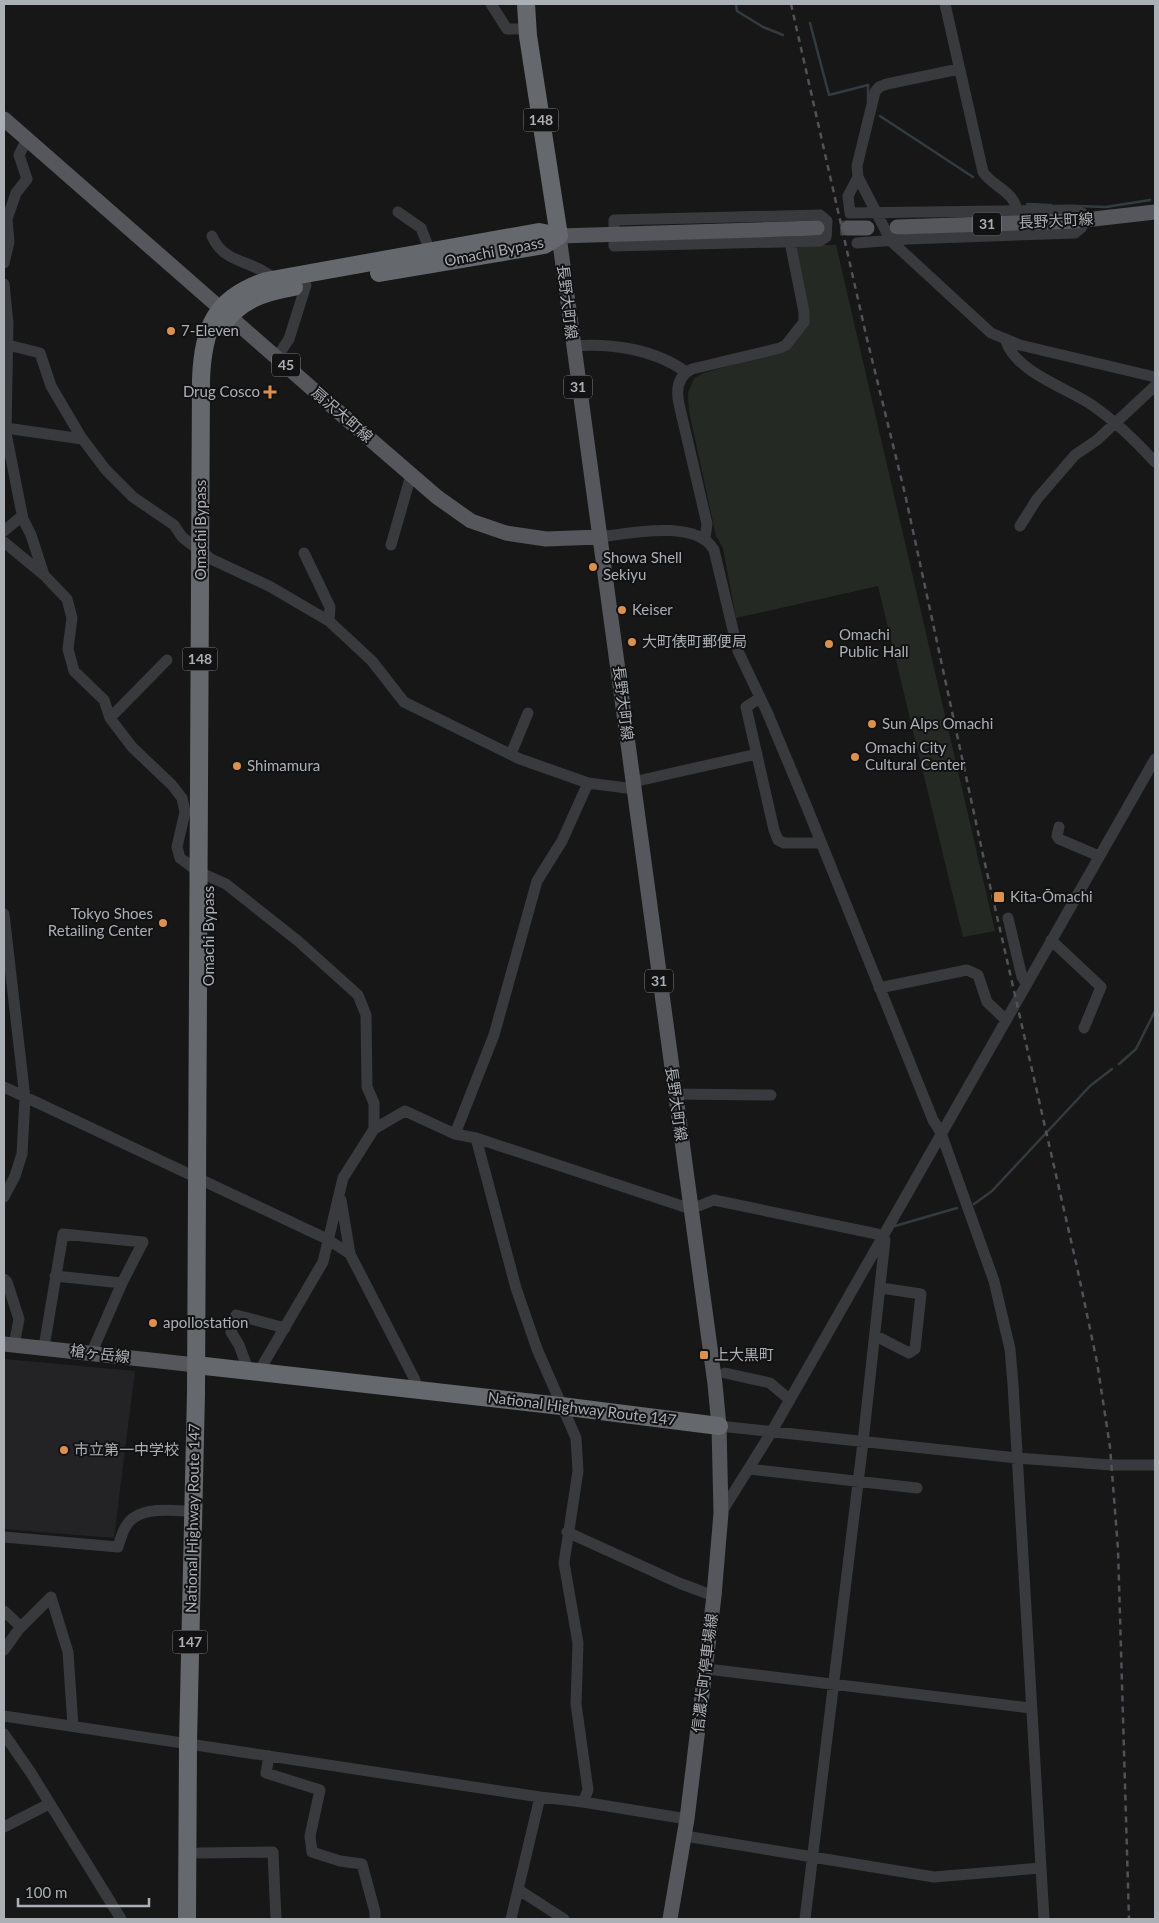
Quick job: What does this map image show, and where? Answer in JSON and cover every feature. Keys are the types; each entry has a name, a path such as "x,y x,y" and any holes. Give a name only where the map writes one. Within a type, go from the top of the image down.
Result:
{"highway":[{"name":"148","path":"526,4 528,29 559,236"},
{"name":"Omachi Bypass","path":"201,1366 206,555 202,360 209,328 225,312 239,292 250,286 274,279 539,232 559,236"},
{"name":"Omachi Bypass","path":"225,312 260,295 306,285 544,245 559,236"},
{"name":"National Highway Route 147","path":"201,1366 561,1406 719,1426"},
{"name":"National Highway Route 147","path":"197,1919 199,1853 193,1744 193,1511 201,1366"},
{"name":"National Highway Route 147","path":"187,1919 193,1744 201,1366"}],"main road":[{"name":"扇沢大町線","path":"4,119 411,475 471,521 506,533 546,539 600,537"},
{"name":"長野大町線","path":"894,234 1083,220 1155,212"},
{"path":"559,236 817,228"},
{"path":"848,228 866,228"},
{"name":"長野大町線","path":"559,236 719,1426"},
{"name":"槍ヶ岳線","path":"9,1344 201,1366"},
{"name":"信濃大町停車場線","path":"670,1919 685,1836 707,1669 721,1513 719,1426"}],"street":[{"path":"492,4 507,29 528,29"},
{"path":"945,4 983,172 989,180 1013,199 1016,210"},
{"path":"959,69 879,87 875,92 861,151 858,177 848,196 850,213 1074,210 1082,213 1083,220"},
{"path":"4,263 9,242 7,219 16,193 27,179 19,154 27,139"},
{"path":"858,177 875,212 986,329 1006,341 1155,377"},
{"path":"4,190 16,193"},
{"path":"398,212 422,228 430,252"},
{"path":"820,215 827,221 828,235 824,240 790,242 614,246 613,234 614,220 820,215"},
{"path":"857,243 894,234"},
{"path":"212,236 217,248 241,263 267,273 274,279"},
{"path":"705,538 707,524 677,395 678,386 686,372 786,345 804,322 804,312 790,242"},
{"path":"4,284 6,428 14,484 22,516 31,534 44,575"},
{"path":"277,356 289,339 306,285"},
{"path":"1006,341 1012,352 1024,363 1054,385 1091,404 1155,462"},
{"path":"6,344 40,354 51,386 82,439 106,470 133,497 174,525 182,537 206,555 269,586 329,621 372,661 404,702 511,754 588,783 633,785 756,754"},
{"path":"573,346 605,346 640,351 672,363 686,372"},
{"path":"1020,526 1054,479 1075,456 1097,440 1155,386"},
{"path":"6,428 82,439"},
{"path":"391,545 411,475"},
{"path":"4,531 22,516"},
{"path":"600,537 660,530 687,533 705,538 714,550 738,651 760,698 821,843 933,1120 941,1133 994,1281 1002,1312 1012,1375 1044,1919"},
{"path":"4,542 44,575 66,599 72,618 68,650 74,671 104,700 110,718 132,747 172,785 182,798 185,812 177,852 180,858 204,875 226,884 298,940 358,994 366,1015 367,1087 374,1103 374,1129"},
{"path":"304,553 330,607 329,621"},
{"path":"110,718 167,660"},
{"path":"760,698 746,707 778,840 784,843 821,843"},
{"path":"511,754 528,714"},
{"path":"721,1513 790,1400 1005,1019 1155,759"},
{"path":"455,1134 494,1036 537,881 562,841 588,783"},
{"path":"1059,827 1057,836 1059,840 1099,856"},
{"path":"4,914 9,1005 26,1098 22,1154 15,1176 4,1197"},
{"path":"1008,918 1022,977 1026,983"},
{"path":"1051,940 1101,987 1084,1028"},
{"path":"879,988 972,970 978,975 987,1002 1005,1019"},
{"path":"4,1087 327,1239 350,1254"},
{"path":"674,1094 771,1095"},
{"path":"285,1328 236,1315 231,1332 253,1372 285,1328 322,1262 344,1178 374,1129 405,1111 455,1134 476,1138 691,1209 714,1200 883,1237"},
{"path":"476,1138 516,1288 537,1349 576,1438 578,1471 567,1532 564,1563 578,1643 576,1704 588,1790 583,1802"},
{"path":"340,1196 350,1254 415,1380 417,1391"},
{"path":"44,1347 63,1234 143,1242 122,1283 91,1354"},
{"path":"804,1919 876,1336 886,1244 883,1237"},
{"path":"55,1276 122,1283"},
{"path":"4,1279 7,1282 19,1319 9,1344"},
{"path":"876,1336 909,1353 915,1349 921,1294 881,1288"},
{"path":"725,1373 770,1382 790,1400"},
{"path":"719,1426 1017,1458 1111,1465 1155,1465"},
{"path":"748,1469 917,1488"},
{"path":"4,1537 118,1547 124,1530 134,1517 153,1512 193,1511"},
{"path":"567,1532 678,1583 714,1596"},
{"path":"4,1650 21,1627 51,1597 68,1652 73,1726"},
{"path":"4,1611 21,1627"},
{"path":"707,1669 1032,1708"},
{"path":"4,1716 687,1819"},
{"path":"4,1734 121,1919"},
{"path":"268,1756 266,1773 320,1790 310,1836 312,1852 340,1861 362,1864 375,1912 374,1919"},
{"path":"510,1919 519,1890 540,1797"},
{"path":"4,1827 50,1804"},
{"path":"685,1836 934,1877 1041,1868"},
{"path":"199,1853 273,1852 276,1919"},
{"path":"519,1890 564,1919"}],"shaded area":[{"path":"799,245 836,245 995,931 963,937 878,586 736,618 723,548 716,536 689,411 688,393 694,378 704,373 787,349 808,322 796,249"},
{"name":"市立第一中学校","path":"4,1359 135,1371 114,1538 4,1529"}],"waterway":[{"path":"736,4 737,11 763,27 783,35"},
{"path":"810,23 829,95 868,85 868,101"},
{"path":"880,116 973,177"},
{"path":"1076,206 1106,207 1150,200"},
{"path":"1027,204 1051,205"},
{"path":"1119,1064 1136,1049 1155,1011"},
{"path":"974,1204 992,1191 1090,1086 1112,1069"},
{"path":"895,1226 957,1208"}],"tunnel":[{"path":"817,228 848,228"}],"railway":[{"path":"791,4 867,339 905,494 983,855 1097,1362 1110,1447 1118,1549 1129,1919"}],"place":[{"name":"7-Eleven","path":"171,331"},
{"name":"Drug Cosco","path":"270,392"},
{"name":"Showa Shell Sekiyu","path":"593,567"},
{"name":"Keiser","path":"622,610"},
{"name":"大町俵町郵便局","path":"632,642"},
{"name":"Omachi Public Hall","path":"829,644"},
{"name":"Sun Alps Omachi","path":"872,724"},
{"name":"Omachi City Cultural Center","path":"855,757"},
{"name":"Shimamura","path":"237,766"},
{"name":"Kita-Ōmachi","path":"999,897"},
{"name":"Tokyo Shoes Retailing Center","path":"163,923"},
{"name":"apollostation","path":"153,1323"},
{"name":"上大黒町","path":"704,1355"},
{"name":"市立第一中学校","path":"64,1450"}]}
